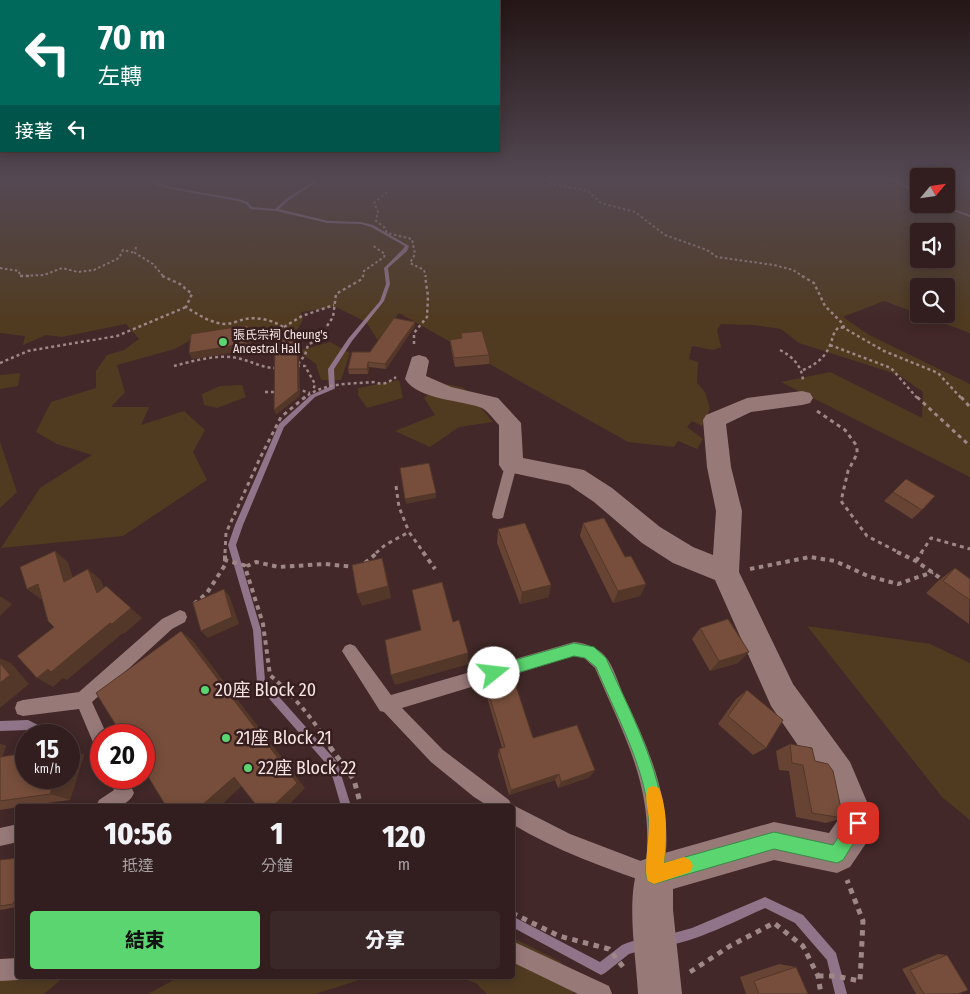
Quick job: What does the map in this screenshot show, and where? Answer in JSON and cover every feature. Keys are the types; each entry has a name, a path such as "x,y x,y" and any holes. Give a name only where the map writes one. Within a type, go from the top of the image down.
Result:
{"street":[{"path":"416,355 415,379 445,393 490,403 510,423 511,465 575,478 603,495 659,540 683,555 725,572"},
{"path":"660,993 654,892 774,841 837,854 858,823 838,774 782,695 725,572 729,511 719,466 714,420 802,384"}],"lane":[{"path":"498,514 511,465"},
{"path":"23,708 83,700 166,624 180,617"},
{"path":"386,704 574,649 596,656 601,662 638,748 649,779 657,821 658,848 654,892 606,859 561,839 515,815"},
{"path":"350,651 366,678 413,734 444,763 479,791 500,804"},
{"path":"83,700 94,724"},
{"path":"108,804 125,793 123,789"},
{"path":"0,837 15,834"},
{"path":"515,952 601,994"},
{"path":"0,970 15,969"}],"path":[{"path":"383,226 387,233 412,239 416,254 410,263 424,270 426,277 429,295 426,318 415,331 413,338 416,355"},
{"path":"655,226 665,234 707,250 717,257 774,265 793,270 814,283 819,299 834,318 844,324 844,328"},
{"path":"327,326 333,317 336,294 362,279 364,271 384,257 385,254 372,245"},
{"path":"135,253 136,247"},
{"path":"0,268 20,271 20,276 44,275 62,268 78,272 94,270 119,258 123,250 135,253 153,264 162,276 192,294 186,307 117,336 28,351 0,364"},
{"path":"284,327 302,316 334,305"},
{"path":"186,307 224,324 254,318 267,319 290,330 295,337 294,340"},
{"path":"802,384 816,363 824,356 834,331 839,327 884,351 938,373 970,406"},
{"path":"296,366 305,355 308,345 316,340"},
{"path":"830,345 863,355 891,368 920,400 970,446"},
{"path":"780,350 790,356 814,410 844,430 857,446 840,501 868,536 916,561 948,583"},
{"path":"174,366 235,356 265,369 283,368"},
{"path":"276,369 280,364"},
{"path":"290,367 305,366 316,384 311,393"},
{"path":"180,617 207,593 228,561 226,533 260,458 282,417 311,393 326,386 340,383 375,382 387,384 400,373"},
{"path":"293,391 305,390 311,393"},
{"path":"265,392 283,392"},
{"path":"966,402 970,397"},
{"path":"396,486 399,507 409,532 435,569"},
{"path":"228,561 245,566 256,562 280,567 325,564 342,568 357,567 368,561 385,545 409,532"},
{"path":"916,561 931,538 970,549"},
{"path":"725,572 782,564 810,557 834,561 868,576 898,584 933,572"},
{"path":"245,566 264,624 270,675 287,690 323,734 336,756 354,780 360,804"},
{"path":"818,976 835,976 860,981 863,921 837,854"},
{"path":"515,915 534,926 589,946 609,948 624,967"},
{"path":"660,993 730,946 774,923 803,946 818,976 821,994"}],"shaded area":[{"path":"0,226 910,226 910,268 955,268 955,226 970,226 970,333 943,323 955,323 955,278 910,278 910,311 884,301 843,317 869,335 970,384 970,477 781,382 830,372 922,418 923,392 899,375 799,343 781,329 753,325 721,324 717,330 721,347 713,350 692,346 689,359 698,362 697,383 705,392 710,409 702,426 692,421 687,427 703,439 697,449 678,441 674,447 628,442 399,313 379,342 366,322 336,307 301,312 303,320 296,331 271,340 265,327 242,327 201,334 175,349 117,365 125,392 111,407 149,407 141,425 184,411 205,430 193,452 207,480 123,536 1,548 40,488 92,455 57,444 36,432 51,402 96,388 96,371 107,355 124,350 139,339 126,324 62,337 46,335 23,345 25,336 0,333"},
{"path":"330,342 350,353 341,380 321,380 316,364 298,351"},
{"path":"20,373 18,386 0,389 0,375"},
{"path":"399,380 403,398 367,408 358,395 358,388"},
{"path":"441,383 464,388 493,422 459,427 430,447 395,431 435,415 424,398"},
{"path":"242,385 246,397 217,408 204,405 202,394 220,386"},
{"path":"0,442 17,492 0,508"},
{"path":"807,626 930,644 970,663 970,820 942,797"},
{"path":"515,939 561,962 574,994 487,994 476,983 465,979 515,979"},
{"path":"15,959 15,979 62,979 44,994 0,994 0,971"},
{"path":"176,979 362,979 315,994 148,994"}],"building":[{"path":"394,318 415,322 385,364 368,362 367,369 348,369 352,352 370,352"},
{"path":"248,325 248,343 189,353 191,334"},
{"path":"482,331 489,355 454,358 450,340 462,338 461,333"},
{"path":"297,334 298,391 274,410 275,339"},
{"path":"429,463 436,493 405,499 400,468"},
{"path":"906,479 935,496 922,510 893,492"},
{"path":"604,518 625,557 631,556 646,584 618,591 583,523"},
{"path":"525,523 551,585 522,592 498,529"},
{"path":"55,551 64,582 88,569 97,593 106,586 131,608 51,672 48,669 37,678 17,656 54,627 48,621 38,584 27,589 20,567"},
{"path":"382,558 388,586 357,594 352,565"},
{"path":"955,568 970,579 970,600 943,581"},
{"path":"442,582 453,622 459,620 468,653 391,675 385,640 421,630 412,590"},
{"path":"224,589 232,617 201,631 193,603"},
{"path":"728,619 749,652 719,661 700,628"},
{"path":"181,631 297,783 275,804 255,804 234,777 203,804 165,804 155,788 155,724 115,724 96,693"},
{"path":"0,663 10,675 0,683"},
{"path":"513,677 533,738 577,725 595,770 561,782 559,774 511,790 499,749 505,747 486,685"},
{"path":"747,690 783,720 766,748 728,716"},
{"path":"790,744 812,748 815,761 828,764 833,771 843,818 812,813 803,765 792,763"},
{"path":"15,755 15,789 52,789 50,794 0,801 0,757"},
{"path":"15,858 15,899 13,904 0,906 0,860"},
{"path":"947,955 968,990 958,994 924,994 910,970"},
{"path":"796,967 808,994 759,994 754,981"}],"waterway":[{"path":"345,804 334,765 261,683 257,630 232,545 281,426 313,396 332,388 331,369 350,340 382,301 388,284 386,268 407,246 373,226"},
{"path":"0,726 15,725"},
{"path":"667,940 692,934 765,902 799,919 832,957 841,994"},
{"path":"515,923 601,969 626,949 642,945"}],"slow traffic":[{"path":"653,794 658,848 654,875 684,866"}],"place":[{"name":"張氏宗祠 Cheung's Ancestral Hall","path":"223,342"},
{"name":"20座 Block 20","path":"205,690"},
{"name":"21座 Block 21","path":"226,738"},
{"name":"22座 Block 22","path":"248,768"}],"route":[{"path":"494,673 574,649 589,652 601,662 647,770 654,795 658,848 654,875 774,841 837,854 858,823"}]}
